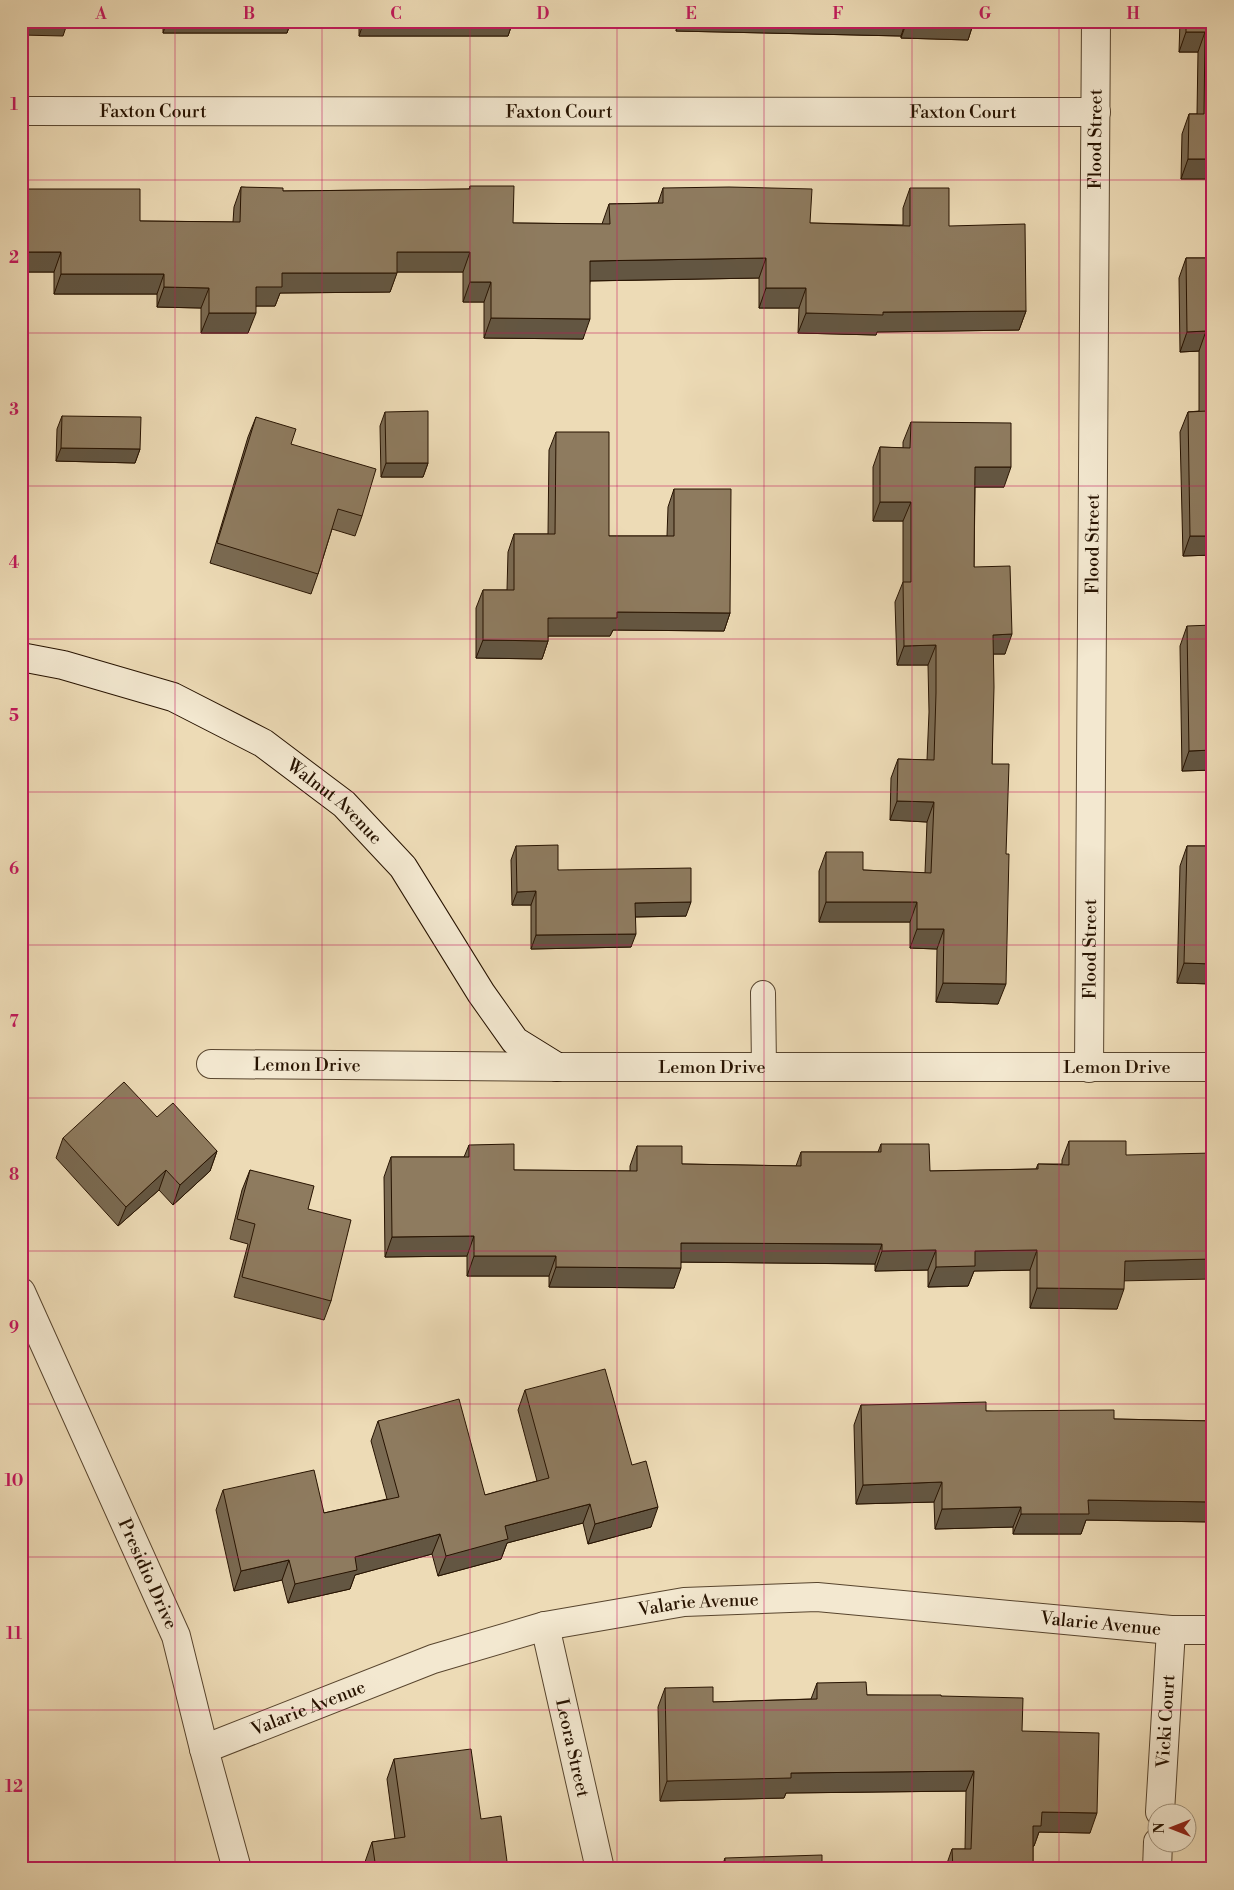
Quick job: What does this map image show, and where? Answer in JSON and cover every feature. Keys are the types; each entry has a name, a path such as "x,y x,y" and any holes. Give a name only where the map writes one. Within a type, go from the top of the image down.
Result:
{"street":[{"name":"Flood Street","path":"1090,1068 1096,21"},
{"name":"Faxton Court","path":"21,111 1096,112"},
{"name":"Walnut Avenue","path":"21,657 63,665 173,697 263,743 344,804 403,867 481,993 515,1041 557,1066"},
{"name":"Lemon Drive","path":"211,1064 1213,1067"},
{"name":"Presidio Drive","path":"21,1292 176,1636 204,1749 237,1869"},
{"name":"Valarie Avenue","path":"204,1749 433,1659 545,1626 684,1602 817,1597 1171,1630 1213,1630"},
{"name":"Leora Street","path":"545,1626 600,1869"},
{"name":"Vicki Court","path":"1161,1802 1171,1630"},
{"path":"1157,1869 1158,1852"}],"lane":[{"path":"763,993 764,1067"}],"building":[{"path":"1186,21 1213,21 1213,159 1188,159 1189,114 1204,114 1205,32 1186,32"},
{"path":"470,186 514,186 513,223 610,224 609,204 663,203 663,188 729,187 812,189 810,223 910,226 910,188 949,188 949,226 1025,224 1026,311 883,312 883,315 806,313 806,288 766,288 766,258 590,261 590,319 491,318 491,282 470,282 470,252 397,252 397,273 282,273 282,287 256,287 256,313 209,313 209,288 164,287 164,274 61,274 61,252 21,252 21,189 140,189 140,221 240,222 241,187 283,188 283,191 470,189"},
{"path":"1186,258 1213,258 1213,536 1190,536 1188,412 1207,411 1206,331 1187,332"},
{"path":"428,411 428,463 386,463 385,412"},
{"path":"62,416 141,417 140,449 61,448"},
{"path":"256,417 296,429 291,444 376,469 362,516 338,509 318,574 217,543"},
{"path":"911,422 1011,423 1011,467 975,467 974,567 1010,566 1012,634 993,635 992,764 1009,764 1006,854 1009,854 1006,984 943,983 944,929 917,929 917,902 826,902 826,852 863,852 863,870 931,873 934,802 897,801 898,759 934,760 936,645 904,646 903,582 911,582 911,502 880,502 880,447 910,448"},
{"path":"556,432 609,432 609,536 674,536 674,489 731,489 730,613 617,612 617,618 548,618 548,641 483,640 483,590 514,590 514,534 555,534"},
{"path":"1213,625 1213,750 1189,751 1187,626"},
{"path":"558,845 558,870 691,868 691,902 635,903 636,934 536,935 536,891 517,892 516,846"},
{"path":"1187,846 1213,846 1213,964 1184,963"},
{"path":"124,1082 157,1117 173,1103 217,1151 180,1185 166,1170 126,1207 63,1138"},
{"path":"1069,1141 1126,1141 1126,1155 1213,1153 1213,1259 1125,1261 1124,1289 1037,1288 1037,1250 975,1251 975,1266 936,1267 936,1250 882,1251 882,1244 681,1243 681,1268 556,1267 556,1256 474,1256 474,1236 392,1237 391,1157 469,1157 469,1145 514,1144 514,1170 637,1171 637,1146 682,1146 682,1164 801,1166 801,1152 881,1152 881,1144 929,1144 930,1171 1038,1169 1038,1164 1069,1165"},
{"path":"250,1170 314,1186 308,1209 351,1220 331,1301 242,1277 255,1224 237,1219"},
{"path":"605,1369 632,1465 646,1461 658,1507 595,1524 590,1504 505,1526 508,1539 446,1556 440,1534 355,1557 357,1570 295,1584 289,1560 241,1571 223,1490 314,1470 324,1513 399,1497 378,1421 459,1399 485,1495 549,1478 525,1390"},
{"path":"986,1402 986,1411 1114,1410 1114,1419 1213,1421 1213,1502 1088,1500 1089,1514 1021,1514 1021,1507 942,1509 942,1482 863,1485 861,1405"},
{"path":"866,1682 867,1695 1023,1698 1022,1731 1099,1733 1097,1813 1042,1812 1041,1826 1033,1826 1033,1869 953,1869 952,1849 971,1849 974,1771 791,1773 791,1778 667,1781 665,1688 713,1687 713,1702 817,1699 817,1683"},
{"path":"471,1749 481,1819 501,1816 508,1869 376,1869 372,1842 405,1837 394,1759"},
{"path":"822,1855 822,1869 725,1869 725,1858"}]}
